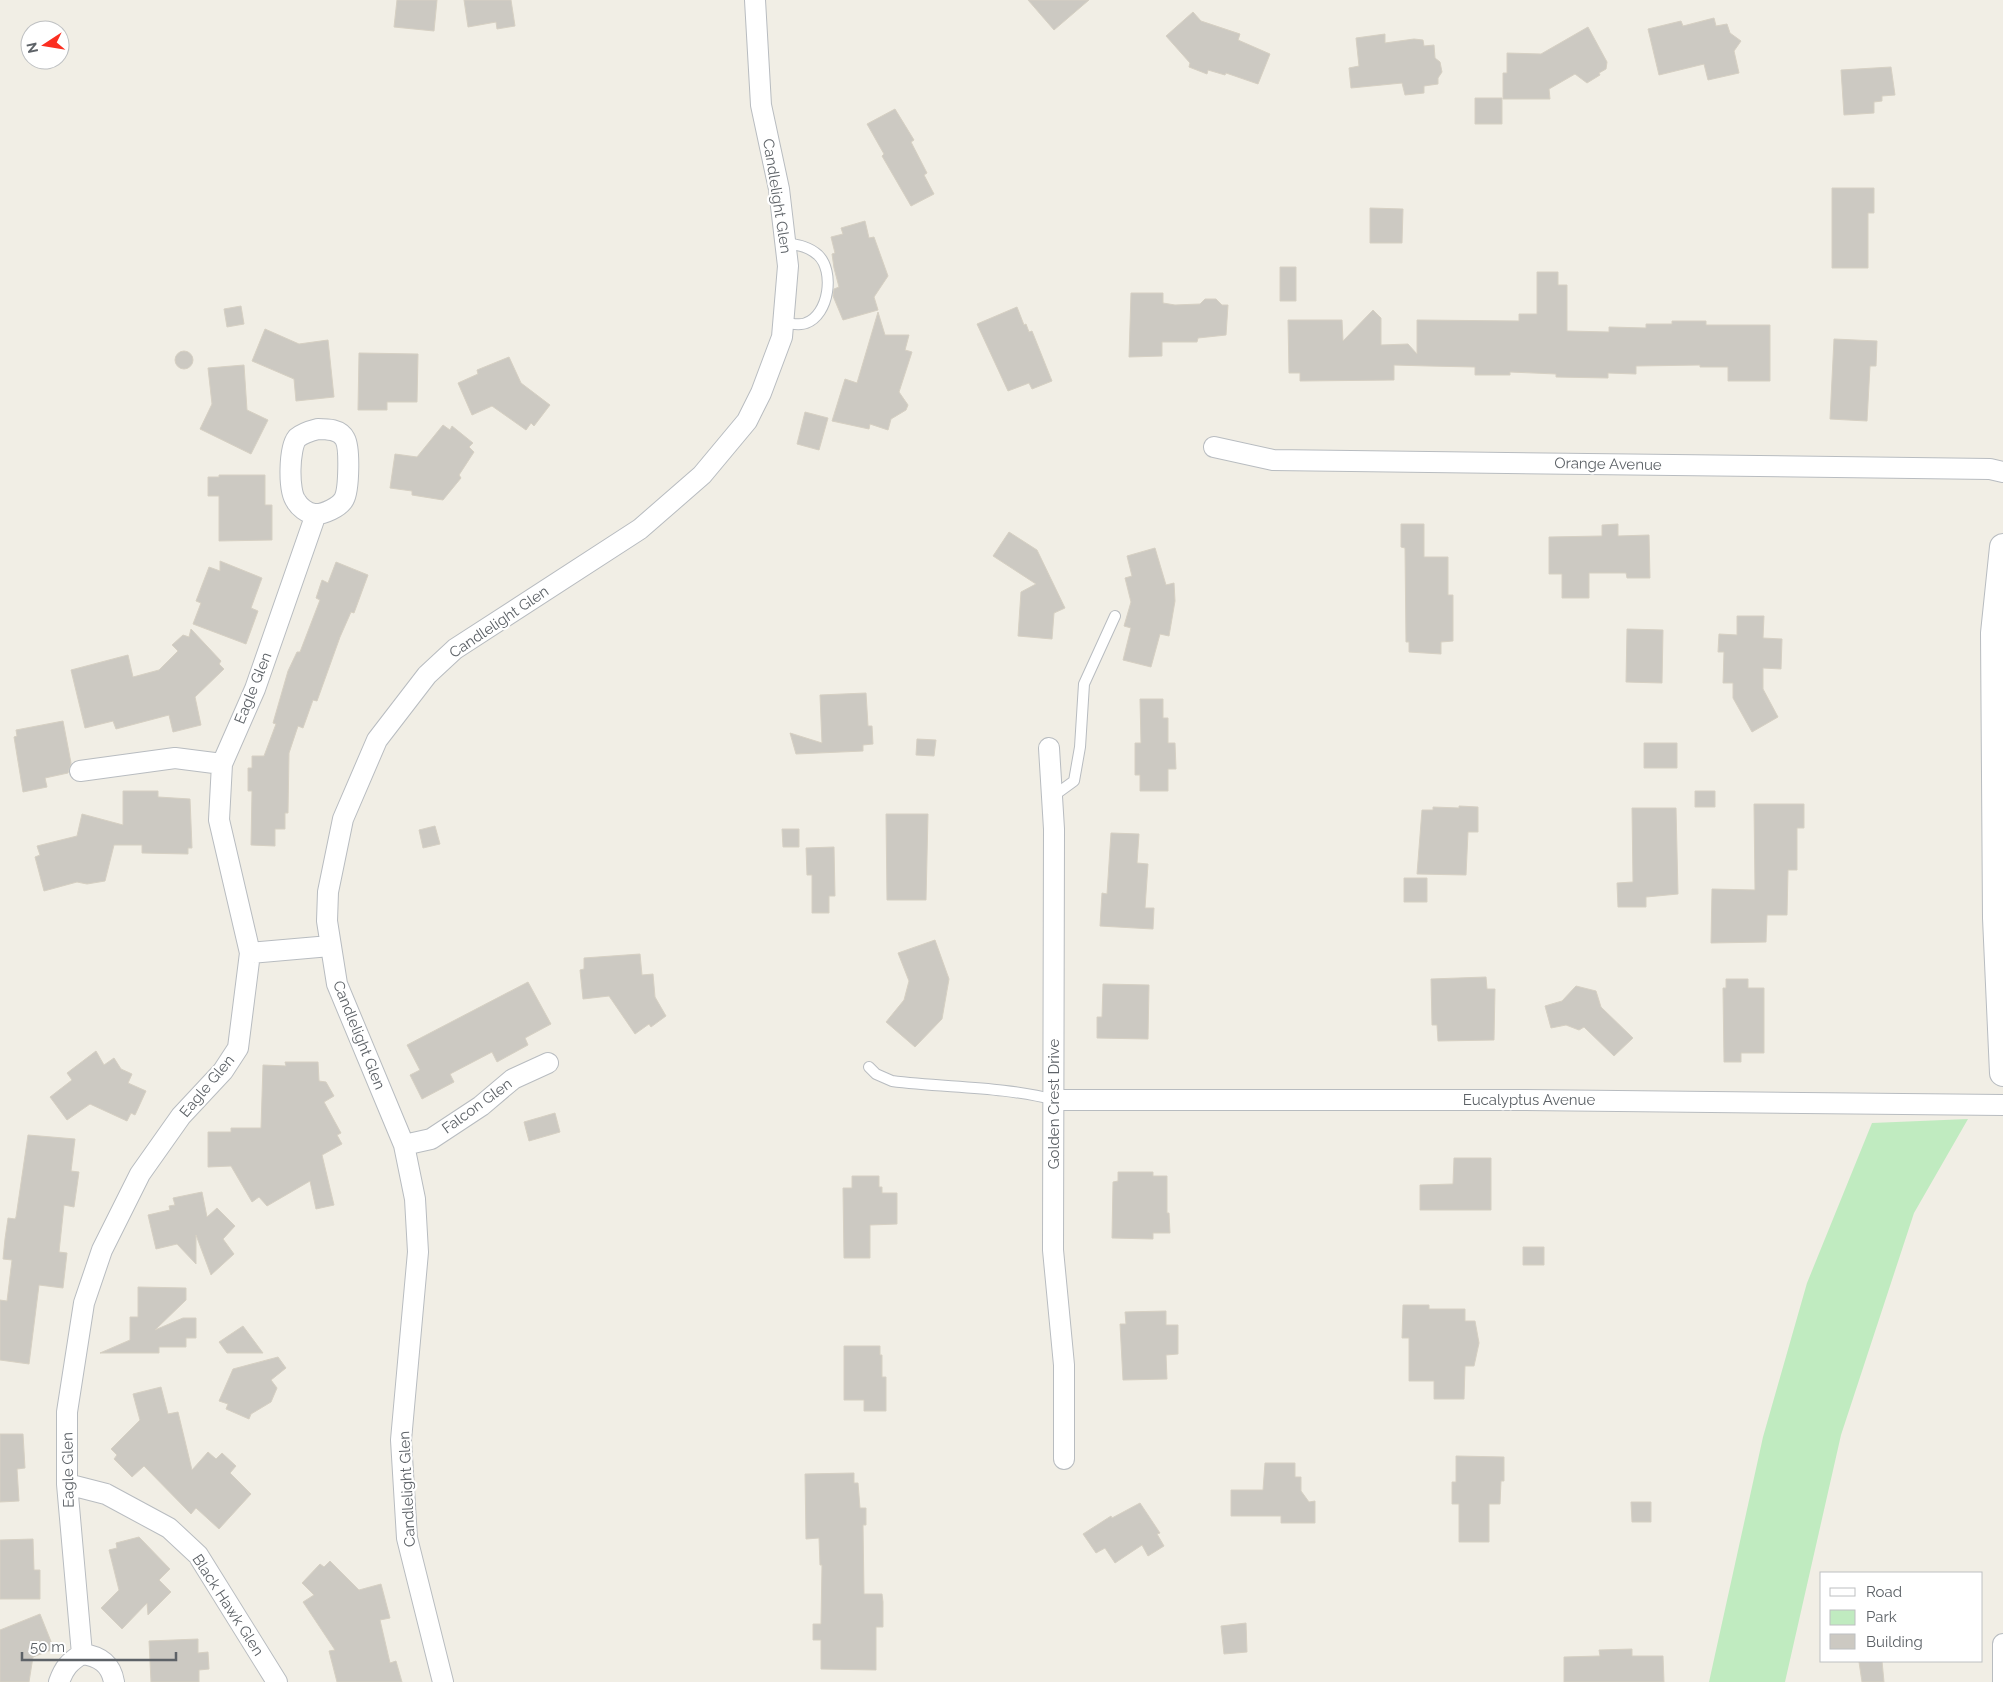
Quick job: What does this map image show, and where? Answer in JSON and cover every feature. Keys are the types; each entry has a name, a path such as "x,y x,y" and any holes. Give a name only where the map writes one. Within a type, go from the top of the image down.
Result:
{"street":[{"name":"Candlelight Glen","path":"443,1682 406,1538 402,1440 418,1252 415,1199 404,1145 337,984 330,946 328,892 343,819 377,740 427,675 455,649 640,528 702,475 747,421 761,393 782,337 788,266 779,189 760,105 755,0"},
{"name":"Orange Avenue","path":"1214,448 1273,460 1990,469 2003,472"},
{"name":"Eagle Glen","path":"82,1654 66,1484 67,1412 84,1303 102,1250 140,1174 181,1116 223,1072 238,1048 250,953 219,820 222,764 256,689 316,514"},
{"path":"2003,547 1994,633 1996,918 2003,1073"},
{"name":"Golden Crest Drive","path":"1049,748 1054,829 1055,1100 1053,1250 1064,1365 1064,1459"},
{"path":"80,771 175,758 222,764"},
{"path":"250,953 330,946"},
{"name":"Falcon Glen","path":"404,1145 431,1140 481,1106 513,1079 548,1063"},
{"name":"Eucalyptus Avenue","path":"1055,1100 1535,1100 2003,1105"},
{"name":"Black Hawk Glen","path":"66,1484 106,1494 146,1515 169,1528 198,1555 277,1682"},
{"path":"2003,1644 2003,1682"},
{"path":"59,1682 63,1669 70,1661 82,1654 99,1658 108,1666 114,1682"}],"lane":[{"path":"783,323 804,324 817,318 827,298 827,276 819,256 804,246 785,243"},
{"path":"1052,796 1074,781 1080,747 1084,684 1114,616"},
{"path":"869,1067 876,1074 892,1081 1032,1094 1055,1100"}],"green space":[{"path":"1968,1119 1914,1213 1841,1435 1785,1682 1709,1682 1763,1437 1807,1283 1872,1123"}],"building":[{"path":"397,0 437,0 434,31 394,27"},
{"path":"464,0 511,0 515,26 497,29 496,22 468,27"},
{"path":"1028,0 1089,0 1054,30"},
{"path":"1193,12 1201,21 1240,34 1238,40 1270,54 1258,84 1226,73 1225,75 1208,70 1207,74 1189,67 1190,63 1166,36"},
{"path":"1714,18 1716,26 1727,24 1730,33 1741,41 1734,51 1739,73 1708,80 1704,64 1659,75 1648,29 1681,21 1683,26"},
{"path":"1588,27 1607,62 1606,69 1599,73 1600,75 1587,83 1575,74 1549,89 1550,99 1503,99 1503,73 1507,73 1507,53 1541,54"},
{"path":"1385,34 1385,43 1414,39 1423,40 1424,46 1434,45 1435,58 1440,62 1442,72 1438,78 1438,84 1424,86 1424,93 1405,95 1402,83 1351,88 1349,68 1359,66 1356,38"},
{"path":"1891,67 1895,95 1882,96 1882,101 1874,102 1874,113 1844,115 1841,70"},
{"path":"1475,98 1502,98 1502,124 1475,124"},
{"path":"895,109 914,140 911,142 927,173 924,175 934,194 911,206 882,156 884,154 867,124"},
{"path":"1832,188 1874,188 1874,213 1868,213 1868,268 1832,268"},
{"path":"1370,208 1403,209 1402,243 1370,243"},
{"path":"865,221 869,238 874,237 888,276 874,297 878,310 843,320 833,296 834,289 839,287 834,268 832,254 835,253 831,237 843,234 841,228"},
{"path":"1280,267 1296,267 1296,301 1280,301"},
{"path":"1537,272 1558,272 1558,285 1567,285 1567,331 1609,332 1609,327 1646,328 1646,324 1672,324 1672,321 1706,321 1706,325 1770,325 1770,381 1728,381 1728,367 1700,367 1700,365 1636,366 1636,374 1608,373 1608,378 1556,377 1556,374 1510,372 1510,375 1475,375 1475,367 1394,365 1394,380 1300,381 1300,373 1289,373 1288,320 1342,320 1343,341 1373,310 1381,318 1381,345 1408,344 1417,354 1417,320 1519,321 1519,314 1537,314"},
{"path":"1131,293 1163,293 1163,303 1175,305 1200,304 1205,299 1216,299 1222,305 1228,305 1226,335 1198,338 1197,342 1162,342 1162,356 1129,357"},
{"path":"241,306 244,324 227,327 224,309"},
{"path":"1017,307 1024,325 1026,324 1029,332 1032,331 1052,381 1032,389 1029,383 1008,391 977,324"},
{"path":"878,312 885,335 909,335 905,350 912,352 899,392 908,405 906,410 891,419 888,430 870,424 869,429 832,421 845,379 857,383"},
{"path":"265,329 299,344 328,340 334,397 296,401 294,379 252,361"},
{"path":"1834,339 1877,341 1876,366 1870,366 1867,421 1830,419"},
{"path":"180,351 188,351 193,356 191,367 180,369 175,364 175,356"},
{"path":"359,353 418,354 417,402 387,402 387,410 358,410"},
{"path":"509,357 521,383 550,405 534,426 531,423 526,430 492,406 472,415 458,383 478,374 477,370"},
{"path":"244,365 247,410 268,420 251,454 200,429 212,404 208,368"},
{"path":"805,412 828,418 819,450 797,444"},
{"path":"443,425 450,430 452,426 473,443 469,447 474,452 459,475 461,478 443,500 412,495 412,491 390,488 395,454 417,457"},
{"path":"219,475 265,475 265,505 272,505 272,540 219,541 219,496 208,496 208,477 219,477"},
{"path":"1401,524 1424,524 1424,557 1448,557 1448,595 1453,595 1453,641 1441,642 1441,654 1409,652 1409,642 1406,642 1405,548 1401,547"},
{"path":"1618,524 1618,536 1649,535 1650,578 1627,578 1626,573 1589,573 1589,598 1562,598 1562,574 1549,574 1549,537 1602,536 1602,525"},
{"path":"1009,532 1037,550 1065,608 1054,613 1052,639 1018,636 1021,592 1036,584 993,556"},
{"path":"1155,548 1166,585 1174,583 1175,601 1169,636 1160,634 1151,667 1123,660 1131,628 1124,626 1131,602 1125,578 1132,576 1127,556"},
{"path":"220,561 262,578 251,608 258,611 246,644 193,624 201,603 196,601 209,567 220,571"},
{"path":"336,562 368,575 354,613 351,612 340,637 317,701 313,700 303,728 298,726 289,753 288,813 285,813 285,829 275,829 275,846 251,845 252,791 248,791 248,768 252,768 252,756 264,756 276,724 273,723 288,671 297,652 300,652 320,600 316,598 322,580 328,583"},
{"path":"1737,616 1764,616 1763,638 1782,639 1781,669 1763,668 1763,689 1778,717 1752,732 1733,698 1733,683 1723,683 1724,652 1718,652 1719,634 1737,635"},
{"path":"191,629 221,661 219,664 224,669 195,697 201,725 173,732 169,715 116,729 113,721 85,728 71,670 128,655 133,677 159,670 178,651 172,645 183,635 189,637"},
{"path":"1627,629 1663,630 1662,683 1626,682"},
{"path":"866,693 868,726 872,726 873,744 863,745 863,751 796,754 790,733 822,743 820,695"},
{"path":"1140,699 1163,699 1163,718 1168,718 1168,743 1175,743 1176,769 1168,769 1168,791 1140,791 1140,775 1135,775 1135,743 1141,743"},
{"path":"63,721 71,763 68,773 45,778 47,787 23,792 14,737 17,736 16,730"},
{"path":"917,739 936,740 934,756 916,755"},
{"path":"1644,743 1677,743 1677,768 1644,768"},
{"path":"123,791 158,791 158,797 190,799 192,848 188,848 188,854 142,853 142,845 114,845 105,881 87,884 77,882 44,891 35,857 40,855 37,846 77,836 82,814 123,825"},
{"path":"1695,791 1715,791 1715,807 1695,807"},
{"path":"1754,804 1804,804 1804,828 1797,828 1797,870 1788,870 1787,915 1767,915 1766,942 1711,943 1712,889 1755,890"},
{"path":"1459,806 1478,807 1478,832 1468,832 1466,875 1417,874 1422,810 1433,810 1433,807 1459,808"},
{"path":"1632,808 1676,808 1678,894 1646,897 1646,907 1618,907 1617,883 1633,882"},
{"path":"886,814 928,814 926,900 887,900"},
{"path":"435,826 440,844 423,848 419,830"},
{"path":"782,829 799,829 799,847 783,847"},
{"path":"1111,833 1139,834 1137,863 1148,864 1145,908 1154,908 1153,929 1100,926 1102,893 1107,894"},
{"path":"834,847 835,896 829,896 829,913 812,913 812,875 807,875 806,848"},
{"path":"1404,878 1427,878 1427,902 1404,902"},
{"path":"935,940 949,979 942,1019 915,1047 886,1022 904,1000 909,981 898,953"},
{"path":"640,954 642,975 653,974 655,997 666,1016 651,1027 649,1024 635,1034 609,996 583,999 580,970 584,969 584,958"},
{"path":"1486,977 1487,989 1495,989 1494,1040 1438,1041 1437,1025 1432,1025 1431,979"},
{"path":"1726,979 1748,979 1748,988 1764,988 1764,1053 1741,1053 1741,1062 1724,1062 1723,988 1726,988"},
{"path":"528,982 551,1024 525,1038 528,1045 497,1062 492,1052 450,1074 454,1082 422,1099 410,1075 420,1070 407,1045"},
{"path":"1103,984 1149,985 1148,1039 1097,1038 1097,1017 1102,1017"},
{"path":"1576,986 1596,991 1601,1007 1633,1038 1614,1056 1584,1027 1579,1030 1566,1025 1551,1028 1545,1006 1562,1001"},
{"path":"96,1051 104,1065 114,1058 121,1069 132,1074 128,1083 146,1091 135,1115 131,1113 127,1121 90,1104 67,1120 50,1097 72,1080 67,1073"},
{"path":"285,1062 318,1062 319,1081 326,1082 334,1096 324,1102 341,1133 337,1135 342,1144 322,1155 334,1205 316,1209 310,1181 267,1206 259,1197 252,1202 231,1166 208,1167 208,1132 231,1132 231,1128 261,1128 263,1065 286,1066"},
{"path":"555,1113 560,1132 529,1141 524,1122"},
{"path":"28,1135 75,1139 71,1171 79,1172 74,1207 64,1205 59,1252 67,1253 63,1288 39,1285 29,1364 0,1360 0,1300 7,1301 12,1260 3,1259 5,1239 8,1218 15,1219 16,1217"},
{"path":"1454,1158 1491,1158 1491,1210 1420,1210 1420,1185 1453,1184"},
{"path":"1118,1172 1153,1172 1153,1176 1167,1176 1167,1213 1169,1213 1170,1233 1153,1233 1153,1239 1112,1238 1113,1182 1118,1181"},
{"path":"852,1176 879,1176 879,1187 882,1187 882,1193 897,1193 897,1224 870,1225 870,1258 844,1258 843,1188 852,1188"},
{"path":"202,1192 207,1217 217,1208 235,1226 223,1239 234,1254 211,1275 196,1235 196,1264 177,1244 156,1249 148,1215 170,1210 169,1206 175,1205 173,1198"},
{"path":"1523,1247 1544,1247 1544,1265 1523,1265"},
{"path":"138,1287 186,1288 186,1300 155,1330 183,1318 196,1318 196,1338 186,1338 186,1347 159,1347 159,1353 100,1353 130,1340 130,1317 138,1317"},
{"path":"1403,1305 1429,1305 1429,1309 1465,1309 1465,1321 1475,1321 1479,1343 1474,1366 1465,1366 1464,1399 1434,1399 1434,1381 1409,1381 1409,1338 1402,1338"},
{"path":"1166,1311 1166,1325 1178,1325 1178,1354 1166,1355 1167,1379 1123,1380 1120,1324 1126,1324 1125,1312"},
{"path":"243,1326 263,1353 227,1353 219,1342"},
{"path":"844,1346 880,1346 882,1377 886,1377 886,1411 864,1411 864,1400 844,1400"},
{"path":"278,1357 286,1368 271,1380 277,1388 271,1402 251,1414 249,1419 226,1409 228,1404 219,1401 233,1369"},
{"path":"161,1387 168,1414 178,1412 192,1470 208,1452 216,1459 222,1453 236,1466 230,1473 251,1494 219,1529 196,1508 191,1514 144,1466 132,1477 114,1459 117,1455 111,1449 140,1420 133,1394"},
{"path":"0,1434 23,1434 25,1468 17,1469 19,1501 0,1502"},
{"path":"1456,1456 1504,1457 1504,1481 1501,1481 1500,1504 1489,1504 1489,1542 1459,1542 1459,1504 1452,1504 1452,1482 1456,1482"},
{"path":"1265,1463 1295,1463 1295,1477 1301,1477 1301,1491 1309,1502 1315,1501 1315,1523 1281,1523 1281,1516 1231,1516 1231,1490 1263,1490"},
{"path":"854,1473 854,1483 858,1483 860,1508 866,1508 866,1525 863,1525 864,1594 882,1594 883,1602 883,1627 876,1627 876,1670 821,1669 821,1640 813,1640 813,1624 821,1624 822,1565 820,1565 819,1538 806,1539 805,1474"},
{"path":"1631,1502 1651,1502 1651,1522 1632,1522"},
{"path":"1140,1503 1160,1533 1157,1534 1164,1546 1148,1556 1142,1545 1115,1563 1105,1548 1096,1553 1083,1534 1111,1516 1112,1518"},
{"path":"139,1537 170,1569 159,1580 171,1592 148,1615 147,1603 122,1629 101,1608 119,1590 109,1550 117,1548 116,1543"},
{"path":"33,1539 34,1570 40,1570 40,1599 0,1599 0,1540"},
{"path":"330,1561 359,1590 381,1584 390,1618 380,1620 390,1663 396,1661 402,1682 337,1682 329,1651 335,1650 303,1602 314,1595 302,1583 320,1564 324,1567"},
{"path":"40,1614 54,1649 33,1657 29,1682 0,1682 0,1630"},
{"path":"1246,1623 1247,1652 1224,1654 1221,1626"},
{"path":"198,1639 198,1653 208,1652 209,1669 199,1670 199,1682 151,1682 149,1641"},
{"path":"1632,1649 1632,1656 1663,1656 1664,1682 1564,1682 1564,1657 1600,1656 1599,1650"},
{"path":"1859,1662 1882,1662 1884,1682 1862,1682"}]}
